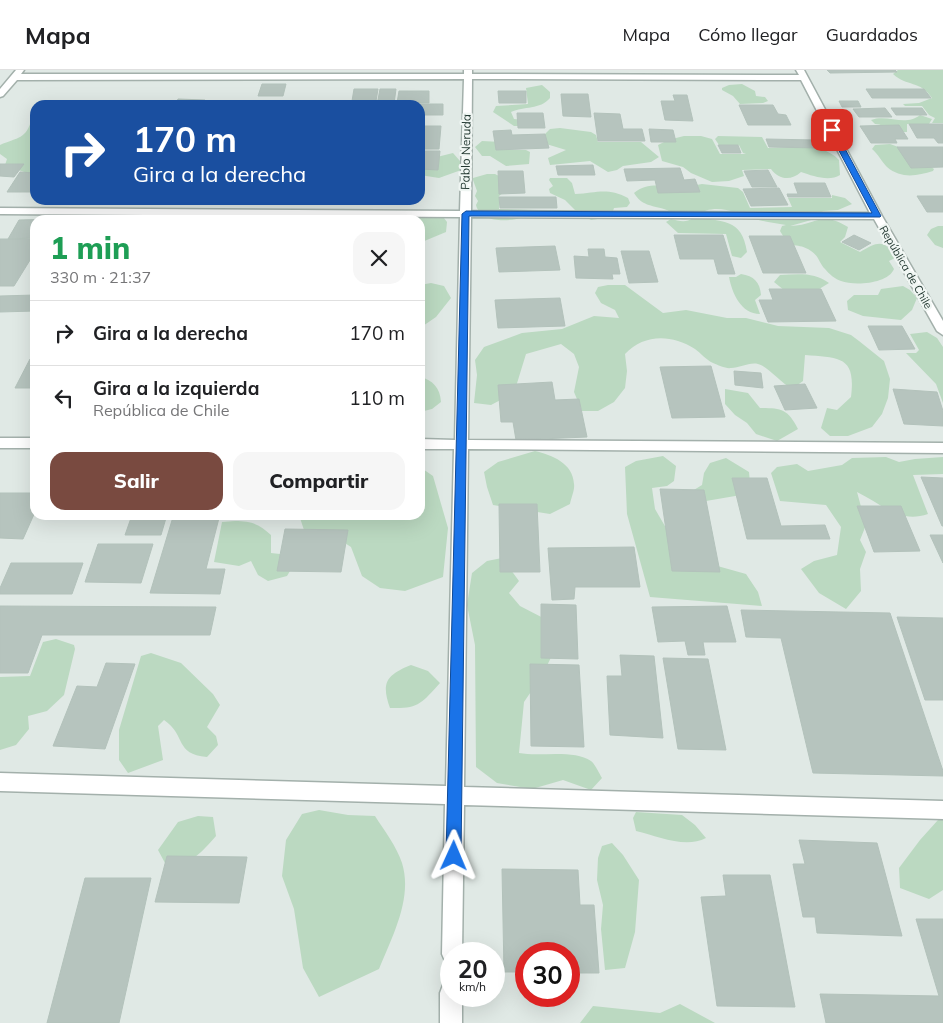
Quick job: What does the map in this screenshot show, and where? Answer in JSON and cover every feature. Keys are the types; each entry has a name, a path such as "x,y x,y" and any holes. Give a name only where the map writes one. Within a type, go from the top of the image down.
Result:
{"street":[{"name":"Pablo Neruda","path":"452,942 468,73"},
{"path":"2,90 17,74 802,74"},
{"name":"República de Chile","path":"802,74 877,216 943,331"},
{"path":"0,211 877,216"},
{"path":"0,443 30,443"},
{"path":"425,444 943,448"},
{"path":"0,782 943,810"},
{"path":"451,1007 451,1023"}],"green space":[{"path":"898,70 943,70 943,123 932,123 935,118 929,115 922,106 905,106 903,104 919,103 932,98 923,88 903,81 893,74"},
{"path":"742,84 755,91 756,96 765,97 768,101 740,104 733,96 722,90 722,88 729,85"},
{"path":"542,85 550,92 550,98 546,102 511,112 514,119 523,120 522,126 514,126 493,112 496,106 528,104 526,88"},
{"path":"920,115 932,119 929,124 907,124 907,132 875,124 871,120 884,118 908,120"},
{"path":"30,125 30,174 5,165 7,159 0,154 0,145 21,137"},
{"path":"560,128 591,132 596,135 598,142 641,142 659,157 651,162 623,166 608,172 590,161 550,165 548,158 566,150 543,143 542,137 550,129"},
{"path":"684,136 701,136 712,139 720,154 746,154 743,153 739,145 719,145 715,139 718,136 762,137 768,148 816,148 832,154 839,160 840,175 826,178 801,172 793,177 785,178 774,173 771,169 742,170 744,176 729,181 712,182 691,173 683,167 662,161 658,145"},
{"path":"482,141 501,142 509,150 526,150 530,152 529,164 506,166 490,156 482,156 475,147"},
{"path":"890,144 904,149 934,169 933,171 903,175 892,171 872,149 875,145"},
{"path":"453,153 464,169 439,178 425,176 425,165 437,157"},
{"path":"495,174 505,179 505,191 499,196 499,209 537,210 523,217 513,219 504,220 486,217 476,205 478,201 475,196 477,191 473,178"},
{"path":"550,178 567,178 572,183 575,194 608,192 628,198 630,203 627,207 614,208 611,217 591,220 576,211 565,200 550,193 549,189 553,186 549,180"},
{"path":"702,184 738,188 743,192 750,208 792,207 788,198 832,198 832,195 845,198 852,204 838,210 823,211 815,219 790,226 825,219 839,222 848,227 845,237 840,242 860,252 876,244 888,247 895,258 889,261 894,269 891,274 878,281 847,283 835,278 828,272 814,253 788,242 780,231 782,226 786,225 717,209 703,212 696,216 722,221 735,227 744,241 747,252 741,258 732,256 726,234 678,233 666,222 671,219 685,221 693,218 678,218 664,209 644,203 634,193 639,189 657,185 682,187"},
{"path":"425,217 444,218 447,222 446,232 425,241"},
{"path":"943,226 943,248 935,245 927,235 931,229"},
{"path":"741,274 753,278 758,283 761,295 755,300 760,314 753,313 743,307 732,290 729,277 736,277"},
{"path":"780,275 812,275 829,283 811,294 790,295 774,282"},
{"path":"431,283 444,286 451,298 436,317 425,325 425,284"},
{"path":"625,285 663,313 686,310 727,318 746,318 778,326 829,328 851,335 884,361 890,379 888,398 882,414 872,427 848,436 830,436 821,428 827,408 837,410 851,397 851,374 848,366 843,362 828,357 805,355 803,381 792,389 762,365 751,364 734,368 724,367 710,362 686,344 658,338 632,347 625,354 627,371 625,388 614,402 598,411 582,411 574,392 579,367 574,354 561,344 526,354 514,393 491,405 474,403 477,375 475,360 484,347 522,333 562,329 594,316 619,318 615,310 601,303 595,293 598,287"},
{"path":"903,286 910,290 917,298 912,310 901,320 863,316 848,310 847,301 854,295 878,295 881,289"},
{"path":"927,332 937,338 943,347 943,403 936,384 906,353 916,353 919,350 910,334"},
{"path":"425,379 435,385 439,393 441,402 432,409 425,411"},
{"path":"725,389 748,393 760,408 773,408 783,411 791,417 798,429 777,441 756,434 747,423 735,415 725,404"},
{"path":"535,451 555,458 566,465 570,471 574,486 570,504 550,514 493,505 484,472 498,462"},
{"path":"663,456 676,466 674,481 667,486 652,488 655,509 676,545 696,560 746,574 758,592 762,606 650,597 627,514 625,467 636,461"},
{"path":"886,457 899,462 943,457 943,474 913,475 928,514 918,516 899,515 857,492 866,525 860,540 866,552 860,569 861,591 846,609 819,593 801,569 814,561 837,555 841,527 826,505 780,501 771,473 777,467 797,464 808,471 842,465 852,458"},
{"path":"726,458 749,472 750,483 741,495 706,501 689,493 702,485 704,473 710,463"},
{"path":"425,470 433,476 448,528 443,577 405,591 380,588 362,576 351,547 337,538 304,530 301,520 425,520"},
{"path":"235,521 254,524 263,528 271,535 271,553 280,554 290,571 287,576 268,581 258,575 251,561 239,566 214,562 222,522"},
{"path":"502,558 519,581 509,593 520,606 549,621 556,647 543,674 524,702 519,753 566,754 584,757 591,761 602,778 591,790 563,780 532,789 497,783 476,767 475,645 467,605 472,573 487,561"},
{"path":"56,639 74,645 75,649 64,695 47,711 28,716 29,729 16,745 0,750 0,677 30,676 43,642"},
{"path":"151,653 181,663 213,694 220,705 207,727 216,736 218,745 207,757 190,752 185,748 176,732 164,720 158,726 163,760 128,773 119,760 119,730 141,656"},
{"path":"411,665 428,671 440,683 418,704 390,708 386,692 388,681 396,672"},
{"path":"319,810 348,815 375,816 400,857 405,876 405,890 395,931 379,969 319,997 303,968 294,909 282,876 286,840 302,814"},
{"path":"636,812 682,815 695,825 706,838 698,841 680,842 636,831 633,818"},
{"path":"198,816 213,817 216,836 205,849 189,860 165,863 158,850 178,822"},
{"path":"938,820 943,820 943,890 929,899 900,888 899,868"},
{"path":"612,843 623,855 639,880 635,932 625,968 605,970 601,929 603,905 597,880 598,858 602,846"},
{"path":"680,1004 715,1023 580,1023 593,1006 660,1013"}],"building":[{"path":"827,70 895,70 897,72 830,73"},
{"path":"262,84 286,84 283,96 258,96"},
{"path":"354,89 378,89 376,100 352,100"},
{"path":"380,89 396,89 395,100 378,100"},
{"path":"866,89 924,89 931,98 872,98"},
{"path":"399,91 429,91 429,103 425,103 425,100 398,100"},
{"path":"498,91 526,91 526,103 499,103"},
{"path":"561,94 588,94 591,117 563,116"},
{"path":"673,95 687,95 693,121 665,120 661,101 675,101"},
{"path":"839,101 858,101 861,107 842,107"},
{"path":"425,104 443,104 443,115 425,115"},
{"path":"739,105 773,105 778,114 786,115 791,125 748,125"},
{"path":"885,108 892,117 859,117 853,109"},
{"path":"891,108 922,108 927,115 896,115"},
{"path":"517,113 543,113 545,128 518,128"},
{"path":"594,113 620,114 623,129 642,129 645,141 598,141"},
{"path":"909,124 943,124 943,143 938,143 934,138 917,138"},
{"path":"899,125 908,139 895,139 897,143 871,143 860,126"},
{"path":"425,126 441,126 439,149 425,149"},
{"path":"649,129 673,130 676,142 651,142"},
{"path":"511,130 512,135 545,134 549,148 496,150 493,131"},
{"path":"766,139 815,140 819,148 769,147"},
{"path":"718,145 738,145 741,153 722,153"},
{"path":"897,147 943,147 943,167 911,168"},
{"path":"425,151 440,151 438,170 425,169"},
{"path":"0,164 24,164 14,177 0,176"},
{"path":"593,165 595,175 558,175 556,166"},
{"path":"680,168 684,180 695,179 700,192 658,193 655,180 627,181 624,169"},
{"path":"768,170 777,187 752,187 744,171"},
{"path":"498,171 523,171 525,193 499,194"},
{"path":"20,172 30,173 30,192 7,192"},
{"path":"794,183 825,183 831,197 788,197 787,194 798,194"},
{"path":"779,188 788,205 751,206 743,189"},
{"path":"917,196 943,196 943,212 927,212"},
{"path":"499,197 556,197 557,208 500,208"},
{"path":"19,220 30,220 30,238 8,239"},
{"path":"674,235 723,235 735,274 718,274 714,259 680,259"},
{"path":"854,235 871,243 859,250 842,242"},
{"path":"749,236 790,236 806,273 763,273"},
{"path":"0,239 30,239 30,260 14,286 0,286"},
{"path":"555,246 560,270 499,272 496,248"},
{"path":"588,249 604,249 605,257 617,258 620,274 612,274 613,279 576,278 574,256 589,257"},
{"path":"621,251 649,251 658,282 629,283"},
{"path":"769,289 821,289 836,321 768,322 759,300 773,300"},
{"path":"30,295 30,311 0,312 0,296"},
{"path":"560,298 565,326 498,328 495,300"},
{"path":"868,326 902,326 915,349 879,350"},
{"path":"30,359 30,388 15,388"},
{"path":"711,366 725,417 672,418 660,367"},
{"path":"734,371 761,373 763,388 735,385"},
{"path":"552,382 555,400 579,399 587,437 516,440 513,422 501,422 498,385"},
{"path":"805,384 817,408 785,410 774,386"},
{"path":"893,389 937,392 943,411 943,426 904,424"},
{"path":"921,477 943,478 943,526 942,526"},
{"path":"732,478 767,478 781,526 825,525 830,539 747,539"},
{"path":"660,489 704,490 720,572 672,571"},
{"path":"0,493 30,493 31,520 23,539 0,538"},
{"path":"499,504 537,504 540,572 500,572"},
{"path":"857,506 901,506 920,551 874,552"},
{"path":"130,520 165,520 161,535 125,535"},
{"path":"172,520 218,520 206,569 225,569 220,594 150,593"},
{"path":"285,529 348,530 341,572 277,571"},
{"path":"930,535 943,535 943,563"},
{"path":"98,544 153,544 141,583 85,582"},
{"path":"634,547 640,587 575,587 574,599 552,600 548,548"},
{"path":"11,563 83,563 72,594 0,594 0,588"},
{"path":"541,604 576,605 578,659 541,658"},
{"path":"0,606 216,607 210,635 42,635 28,673 0,673"},
{"path":"727,606 736,642 703,642 705,655 688,655 685,641 658,642 652,607"},
{"path":"741,610 890,613 943,771 943,776 813,773 781,638 746,637"},
{"path":"897,617 943,618 943,700 925,700"},
{"path":"620,655 654,656 663,738 610,735 607,676 622,676"},
{"path":"663,658 708,659 726,750 678,749"},
{"path":"106,663 135,664 105,749 53,746 77,686 97,687"},
{"path":"530,664 579,665 584,747 531,746"},
{"path":"799,840 877,843 902,936 817,933 815,917 803,917 793,864 805,864"},
{"path":"167,856 247,857 239,903 155,902"},
{"path":"502,869 578,870 580,905 594,905 599,973 580,973 580,942 515,942 515,972 505,972 505,942 503,942"},
{"path":"723,875 770,875 795,1007 717,1006 701,897 726,896"},
{"path":"85,878 151,878 119,1023 47,1023"},
{"path":"916,919 943,919 943,1023 826,1023 820,994 939,996"}],"route":[{"path":"454,856 466,214 877,216 832,130"}]}
